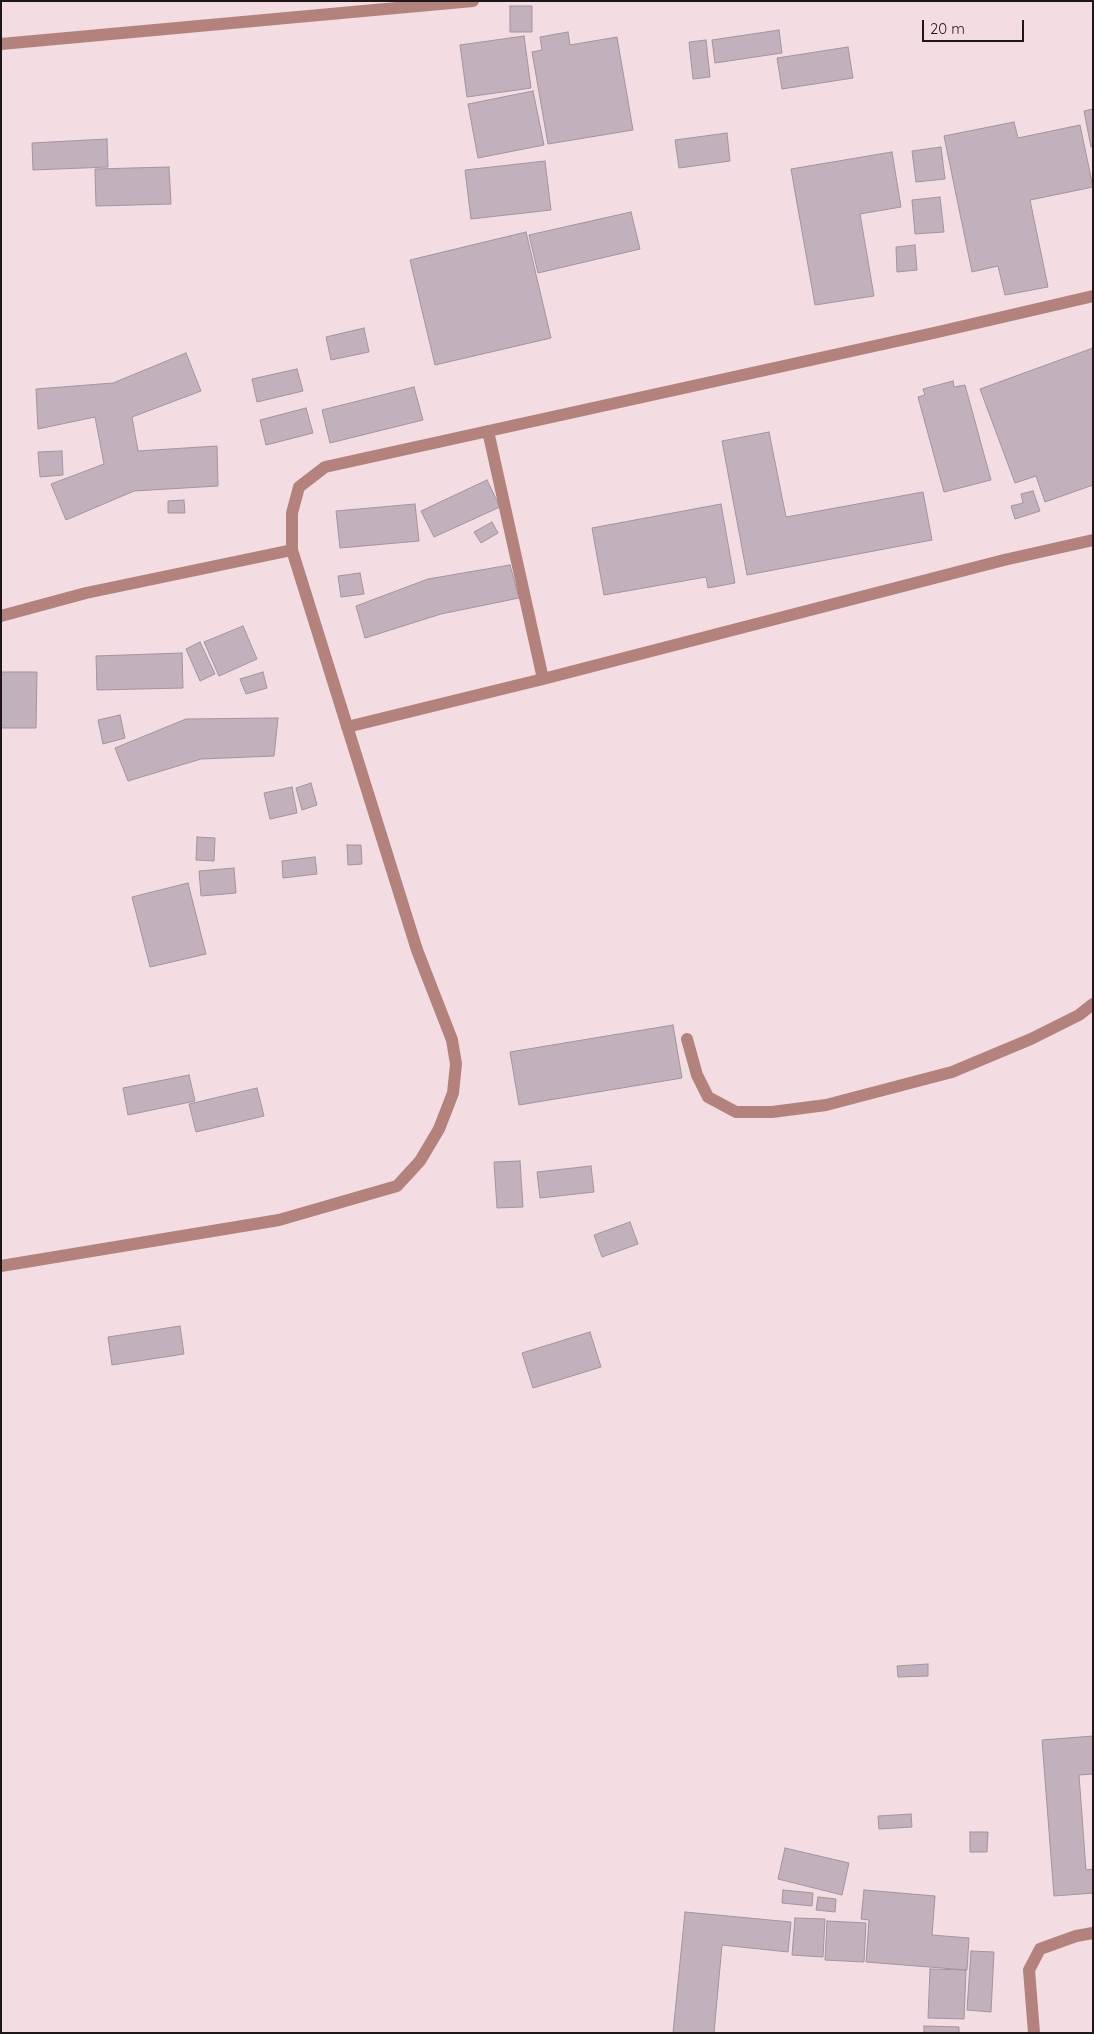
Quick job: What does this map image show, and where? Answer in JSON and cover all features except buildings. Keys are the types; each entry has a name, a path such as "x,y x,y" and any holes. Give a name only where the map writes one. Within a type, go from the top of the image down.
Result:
{"street":[{"path":"1,44 473,1"},
{"path":"1,1266 279,1220 397,1186 420,1161 439,1128 453,1094 456,1064 452,1040 417,950 292,550 292,514 299,487 325,467 1093,296"},
{"path":"488,432 543,679"},
{"path":"347,727 543,679 994,562 1093,540"},
{"path":"1,616 86,593 292,550"},
{"path":"687,1039 697,1075 708,1098 736,1112 772,1112 826,1105 952,1072 1031,1039 1079,1015 1093,1004"},
{"path":"1034,2033 1029,1970 1040,1949 1076,1936 1093,1933"}]}
